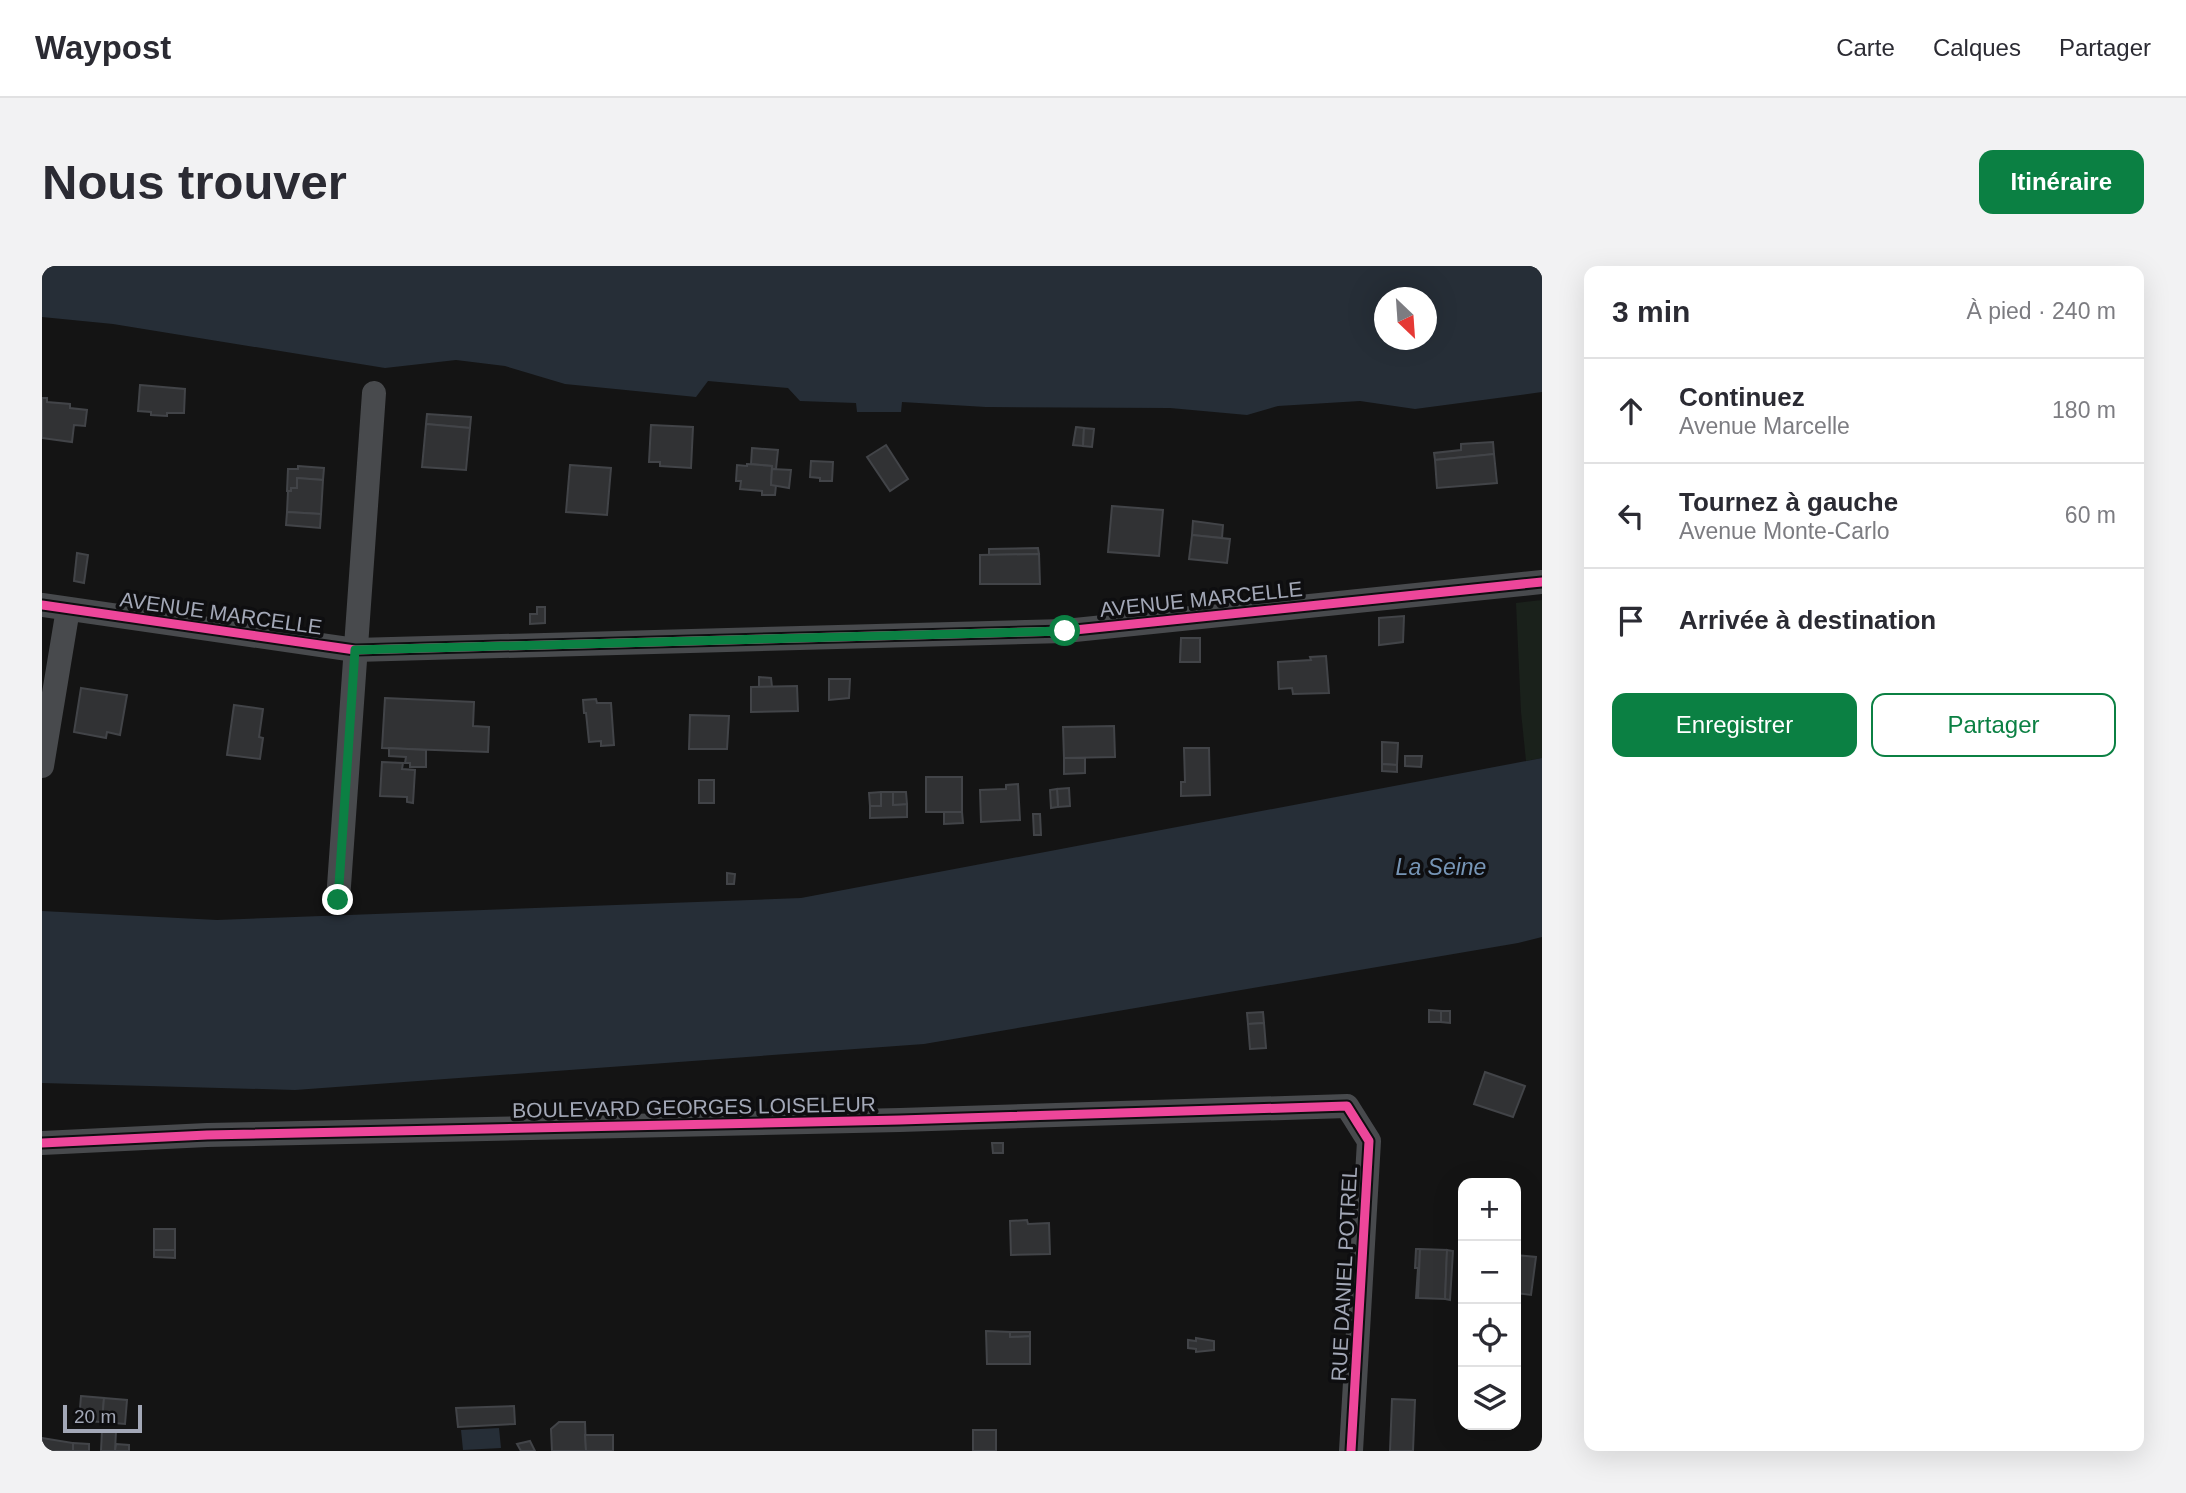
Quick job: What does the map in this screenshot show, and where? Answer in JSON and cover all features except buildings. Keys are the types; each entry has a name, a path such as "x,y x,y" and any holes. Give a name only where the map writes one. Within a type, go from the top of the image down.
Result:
{"street":[{"path":"338,900 374,393"},
{"name":"AVENUE MARCELLE","path":"42,605 355,650 1065,631 1542,582"},
{"path":"42,766 68,609"},
{"name":"BOULEVARD GEORGES LOISELEUR","path":"42,1143 207,1135 914,1120 1347,1106"},
{"name":"RUE DANIEL POTREL","path":"1347,1106 1369,1141 1351,1451"}],"shaded area":[{"path":"1542,600 1542,758 1526,761 1516,603"}],"water":[{"path":"42,266 1542,266 1542,392 1415,409 1360,401 1278,406 1247,415 1170,408 986,407 902,402 901,412 857,412 856,403 800,401 788,388 708,381 696,397 565,384 505,366 456,360 385,368 113,324 42,317"},
{"name":"La Seine","path":"1542,758 1542,937 1518,943 924,1044 295,1090 42,1083 42,911 217,920 801,898"},
{"path":"499,1428 501,1448 463,1450 461,1430"}],"cycle path":[{"path":"42,605 355,650 1065,631 1542,582"},
{"path":"42,1143 207,1135 900,1120 1347,1106 1369,1141 1351,1451"}],"route":[{"path":"338,900 355,650 1065,631"}]}
